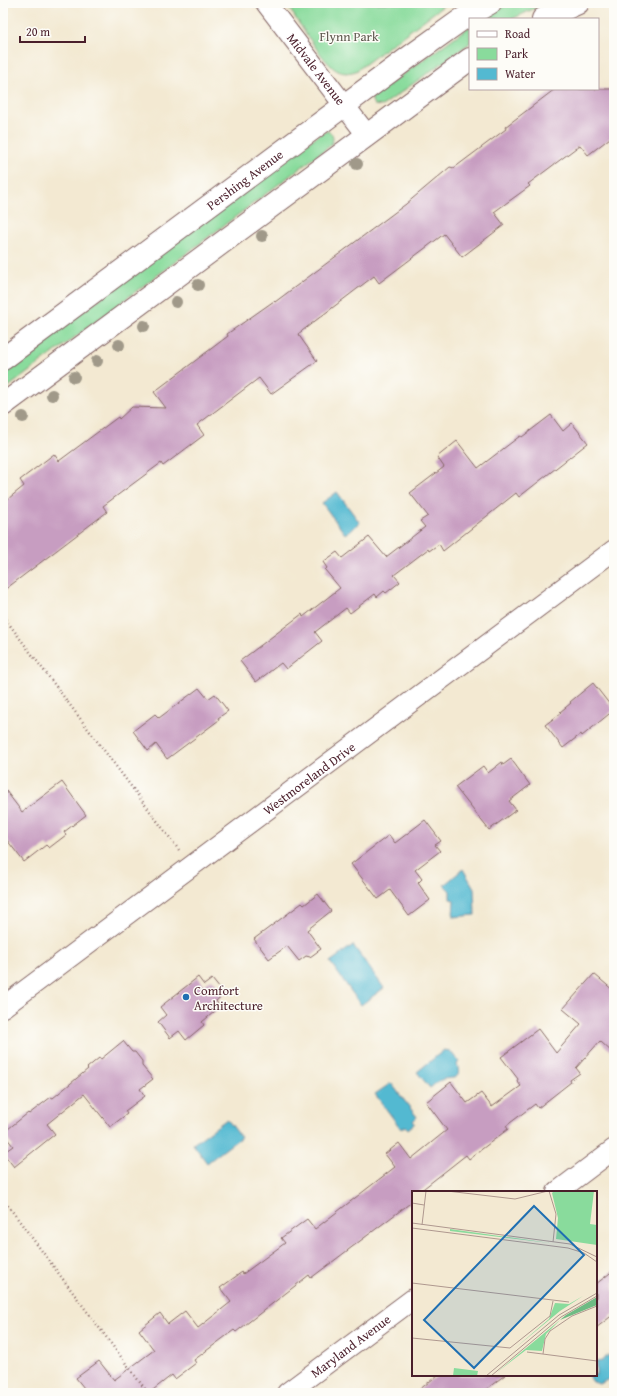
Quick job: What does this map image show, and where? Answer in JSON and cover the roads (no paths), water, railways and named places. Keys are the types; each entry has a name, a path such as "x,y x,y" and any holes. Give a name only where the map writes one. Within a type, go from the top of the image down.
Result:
{"street":[{"name":"Midvale Avenue","path":"266,3 367,135"},
{"name":"Pershing Avenue","path":"3,359 427,44 461,20 490,3"},
{"path":"544,18 578,3"},
{"path":"3,405 469,60"},
{"name":"Westmoreland Drive","path":"3,1006 614,550"},
{"path":"558,1191 614,1149"},
{"name":"Maryland Avenue","path":"287,1393 412,1300"}],"water":[{"path":"337,492 360,523 345,534 322,503"},
{"path":"463,869 474,888 475,915 453,917 454,900 450,899 450,891 444,885"},
{"path":"353,945 384,988 361,1005 330,962"},
{"path":"444,1050 450,1051 459,1062 457,1064 458,1074 455,1078 437,1082 430,1088 417,1072"},
{"path":"391,1083 417,1117 413,1121 415,1123 408,1129 405,1126 401,1129 375,1094"},
{"path":"227,1119 241,1137 207,1163 193,1144"},
{"path":"614,1353 614,1376 600,1384 593,1382 589,1376 597,1376 597,1362 603,1361 606,1357"}],"place":[{"name":"Comfort Architecture","path":"186,997"}],"park label":[{"name":"Flynn Park","path":"349,36"}]}
